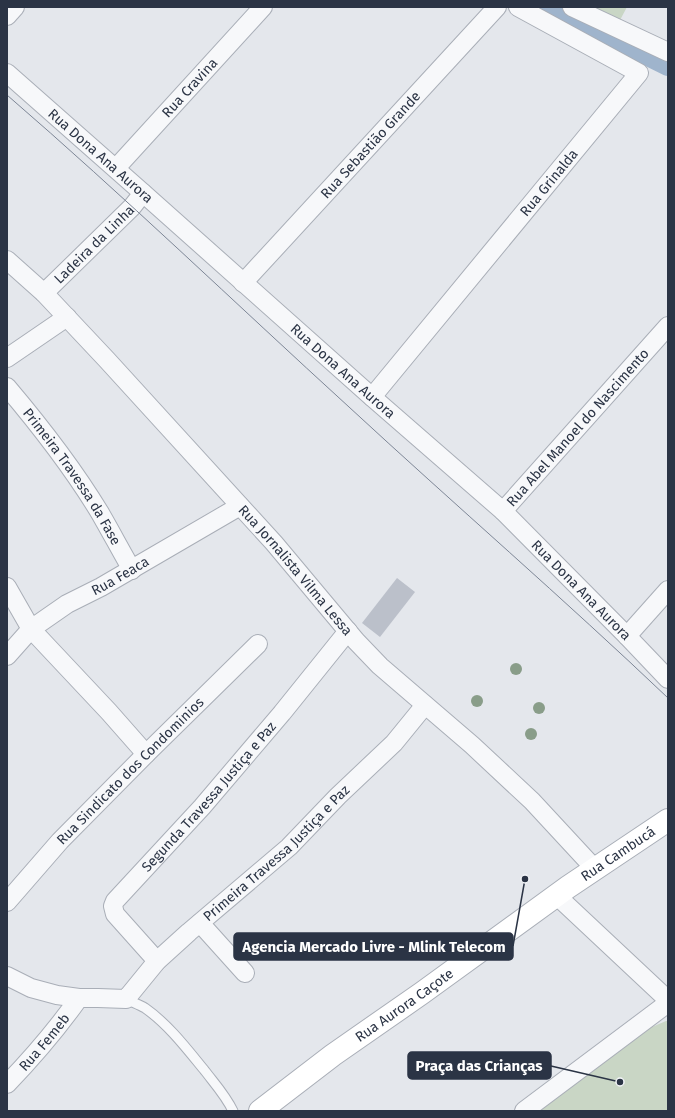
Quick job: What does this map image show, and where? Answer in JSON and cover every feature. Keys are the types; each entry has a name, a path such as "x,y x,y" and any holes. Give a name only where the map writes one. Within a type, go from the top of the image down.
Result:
{"main road":[{"name":"Rua Cambucá","path":"562,891 668,820"},
{"name":"Rua Aurora Caçote","path":"260,1111 333,1055 422,993 562,891"}],"street":[{"path":"7,16 15,7"},
{"name":"Rua Cravina","path":"116,168 263,7"},
{"name":"Rua Grinalda","path":"372,398 639,73 518,7"},
{"path":"572,7 668,52"},
{"name":"Rua Sebastião Grande","path":"244,283 491,9"},
{"name":"Rua Dona Ana Aurora","path":"7,73 116,168 372,398 503,511 668,679"},
{"name":"Ladeira da Linha","path":"44,293 132,207 144,193"},
{"name":"Rua Jornalista Vilma Lessa","path":"7,260 44,293 67,317 279,549 348,631 380,666 472,745 532,801 595,869"},
{"path":"7,358 67,317"},
{"name":"Rua Abel Manoel do Nascimento","path":"503,511 668,326"},
{"name":"Primeira Travessa da Fase","path":"7,387 60,455 100,512 132,570"},
{"name":"Rua Feaca","path":"7,656 31,629 67,604 132,570 240,506"},
{"path":"7,587 31,629 146,754"},
{"path":"627,636 668,590"},
{"name":"Segunda Travessa Justiça e Paz","path":"157,961 116,914 113,906 115,901 202,807 282,713 348,631"},
{"name":"Rua Sindicato dos Condominios","path":"7,902 60,841 258,644"},
{"name":"Primeira Travessa Justiça e Paz","path":"126,999 157,961 289,847 338,796 394,743 425,705"},
{"path":"562,891 668,1000"},
{"path":"200,923 245,973"},
{"path":"7,976 31,988 79,998 126,999"},
{"name":"Rua Femeb","path":"7,1084 62,1022 79,998"},
{"path":"524,1111 668,1003"}],"lane":[{"path":"126,999 145,1008 166,1026 219,1088 233,1111"}],"green space":[{"path":"586,7 627,7 619,22"},
{"path":"668,1021 668,1111 533,1111 645,1030"}],"building":[{"path":"397,578 415,592 380,637 362,623"}],"waterway":[{"path":"549,7 668,66"}],"tram line":[{"path":"7,95 137,211 306,368 668,698"}],"place":[{"name":"Agencia Mercado Livre - Mlink Telecom","path":"525,879"},
{"name":"Praça das Crianças","path":"620,1082"}]}
